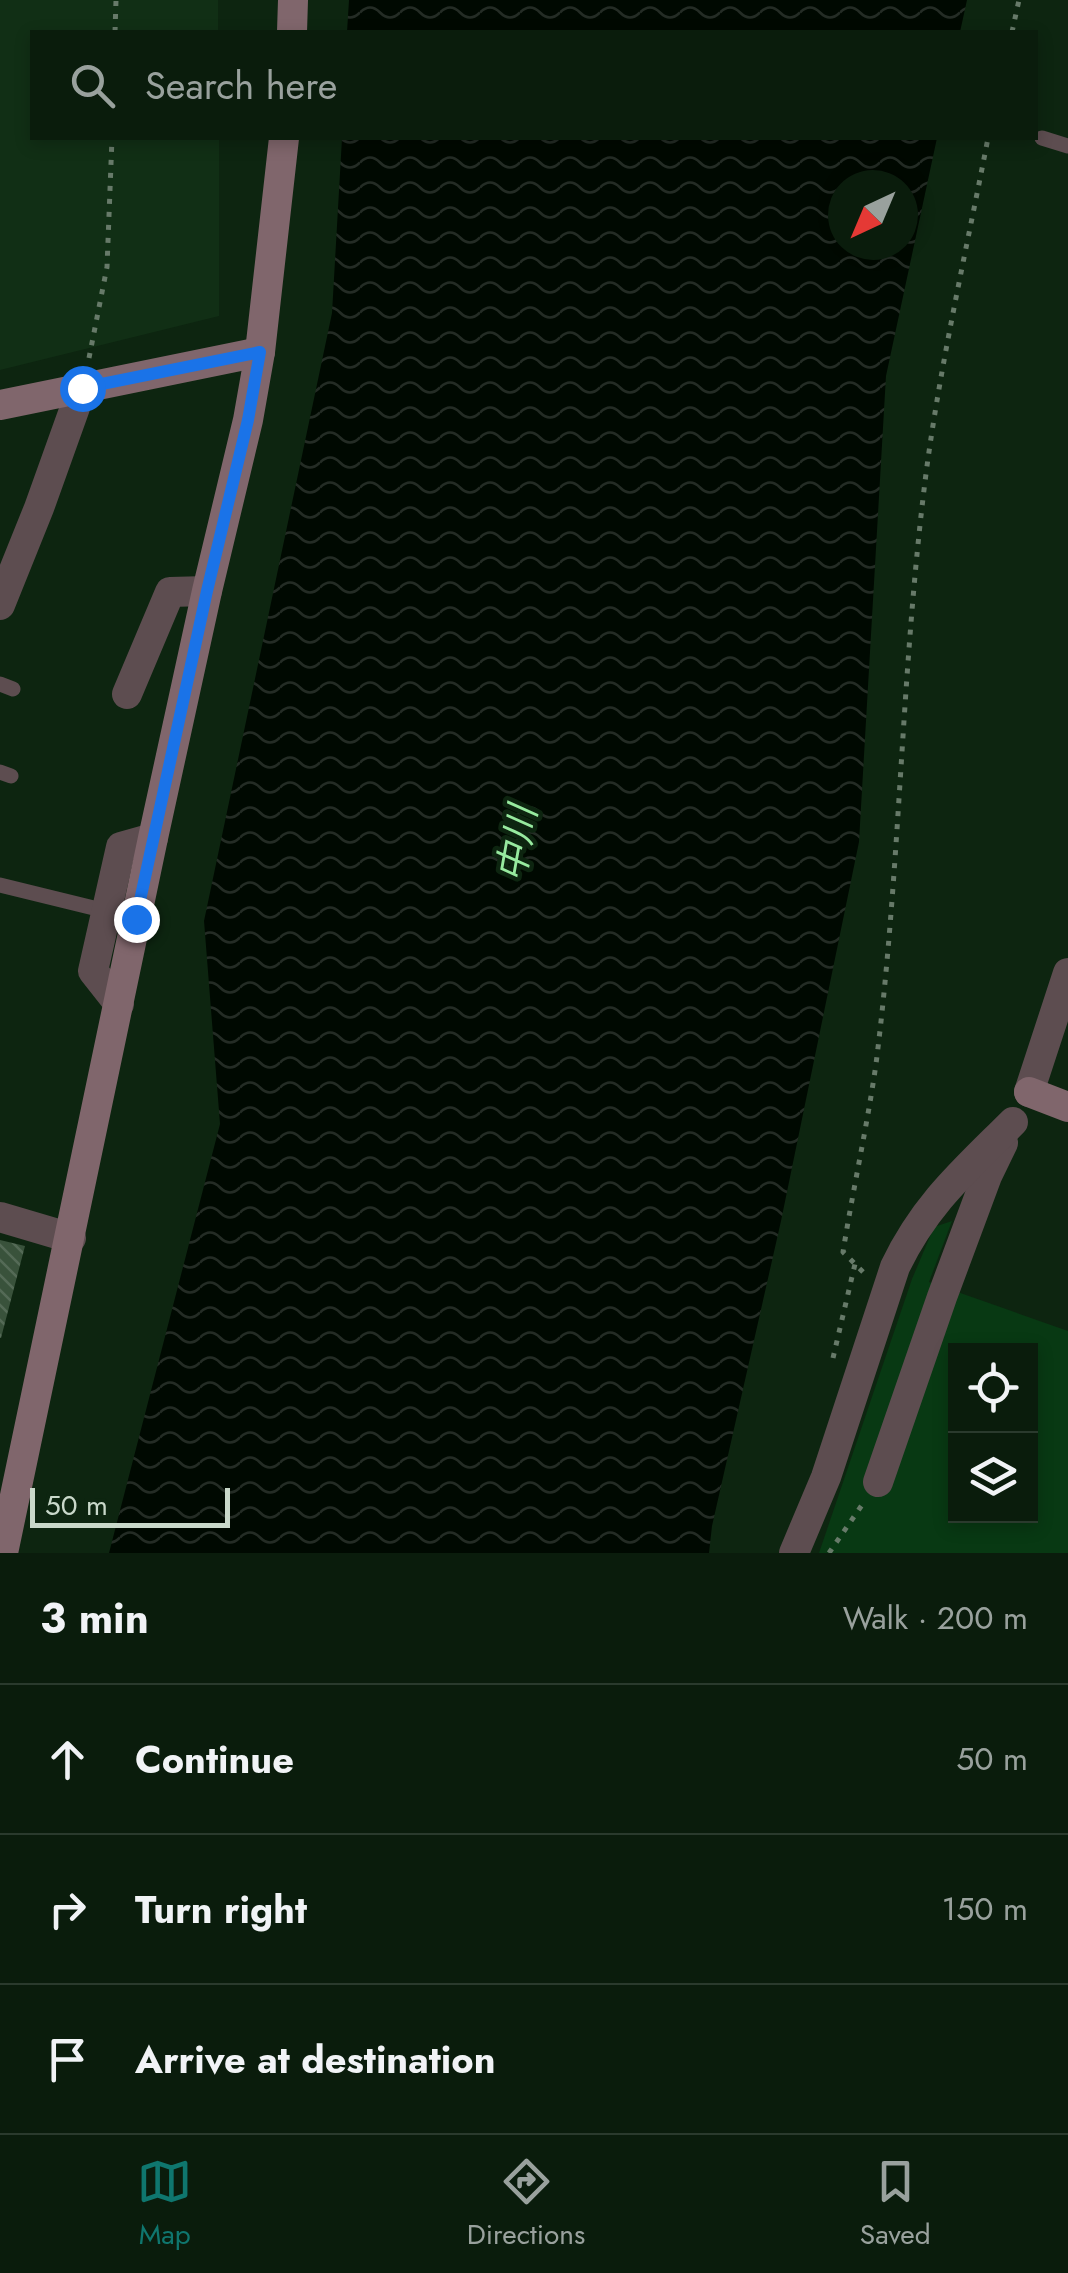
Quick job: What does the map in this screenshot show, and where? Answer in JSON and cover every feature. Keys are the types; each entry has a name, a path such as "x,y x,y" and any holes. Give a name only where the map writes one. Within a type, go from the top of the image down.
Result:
{"street":[{"path":"292,30 293,0"},
{"path":"3,1553 9,1495 70,1238 153,838 248,420 260,352 284,140"},
{"path":"0,405 85,377 260,352"},
{"path":"0,606 85,377"},
{"path":"127,694 170,592 207,591"},
{"path":"119,1004 93,971 121,847 153,838"},
{"path":"878,1482 942,1297 988,1176 1021,1107 1068,973"},
{"path":"794,1553 826,1477 895,1267 918,1223 1021,1107 1068,1107"},
{"path":"0,1217 70,1238"}],"lane":[{"path":"1042,138 1068,146"},
{"path":"0,885 106,911"}],"path":[{"path":"114,30 116,0"},
{"path":"1012,30 1020,0"},
{"path":"85,377 108,267 112,140"},
{"path":"833,1358 854,1264 842,1252 876,1066 927,466 988,140"},
{"path":"829,1553 878,1482"}],"shaded area":[{"path":"0,0 218,0 218,30 30,30 30,140 219,140 219,316 0,370"},
{"path":"952,1221 929,1282 1068,1331 1068,1553 819,1553 912,1279 934,1227"}],"water":[{"path":"349,0 967,0 960,30 347,30"},
{"name":"中川","path":"342,140 937,140 918,227 918,170 828,170 828,260 911,260 886,376 859,842 709,1553 109,1553 220,1124 204,921 332,313"}],"building":[{"path":"0,1240 25,1246 1,1338 0,1338"}],"route":[{"path":"82,388 260,352 136,919"}]}
